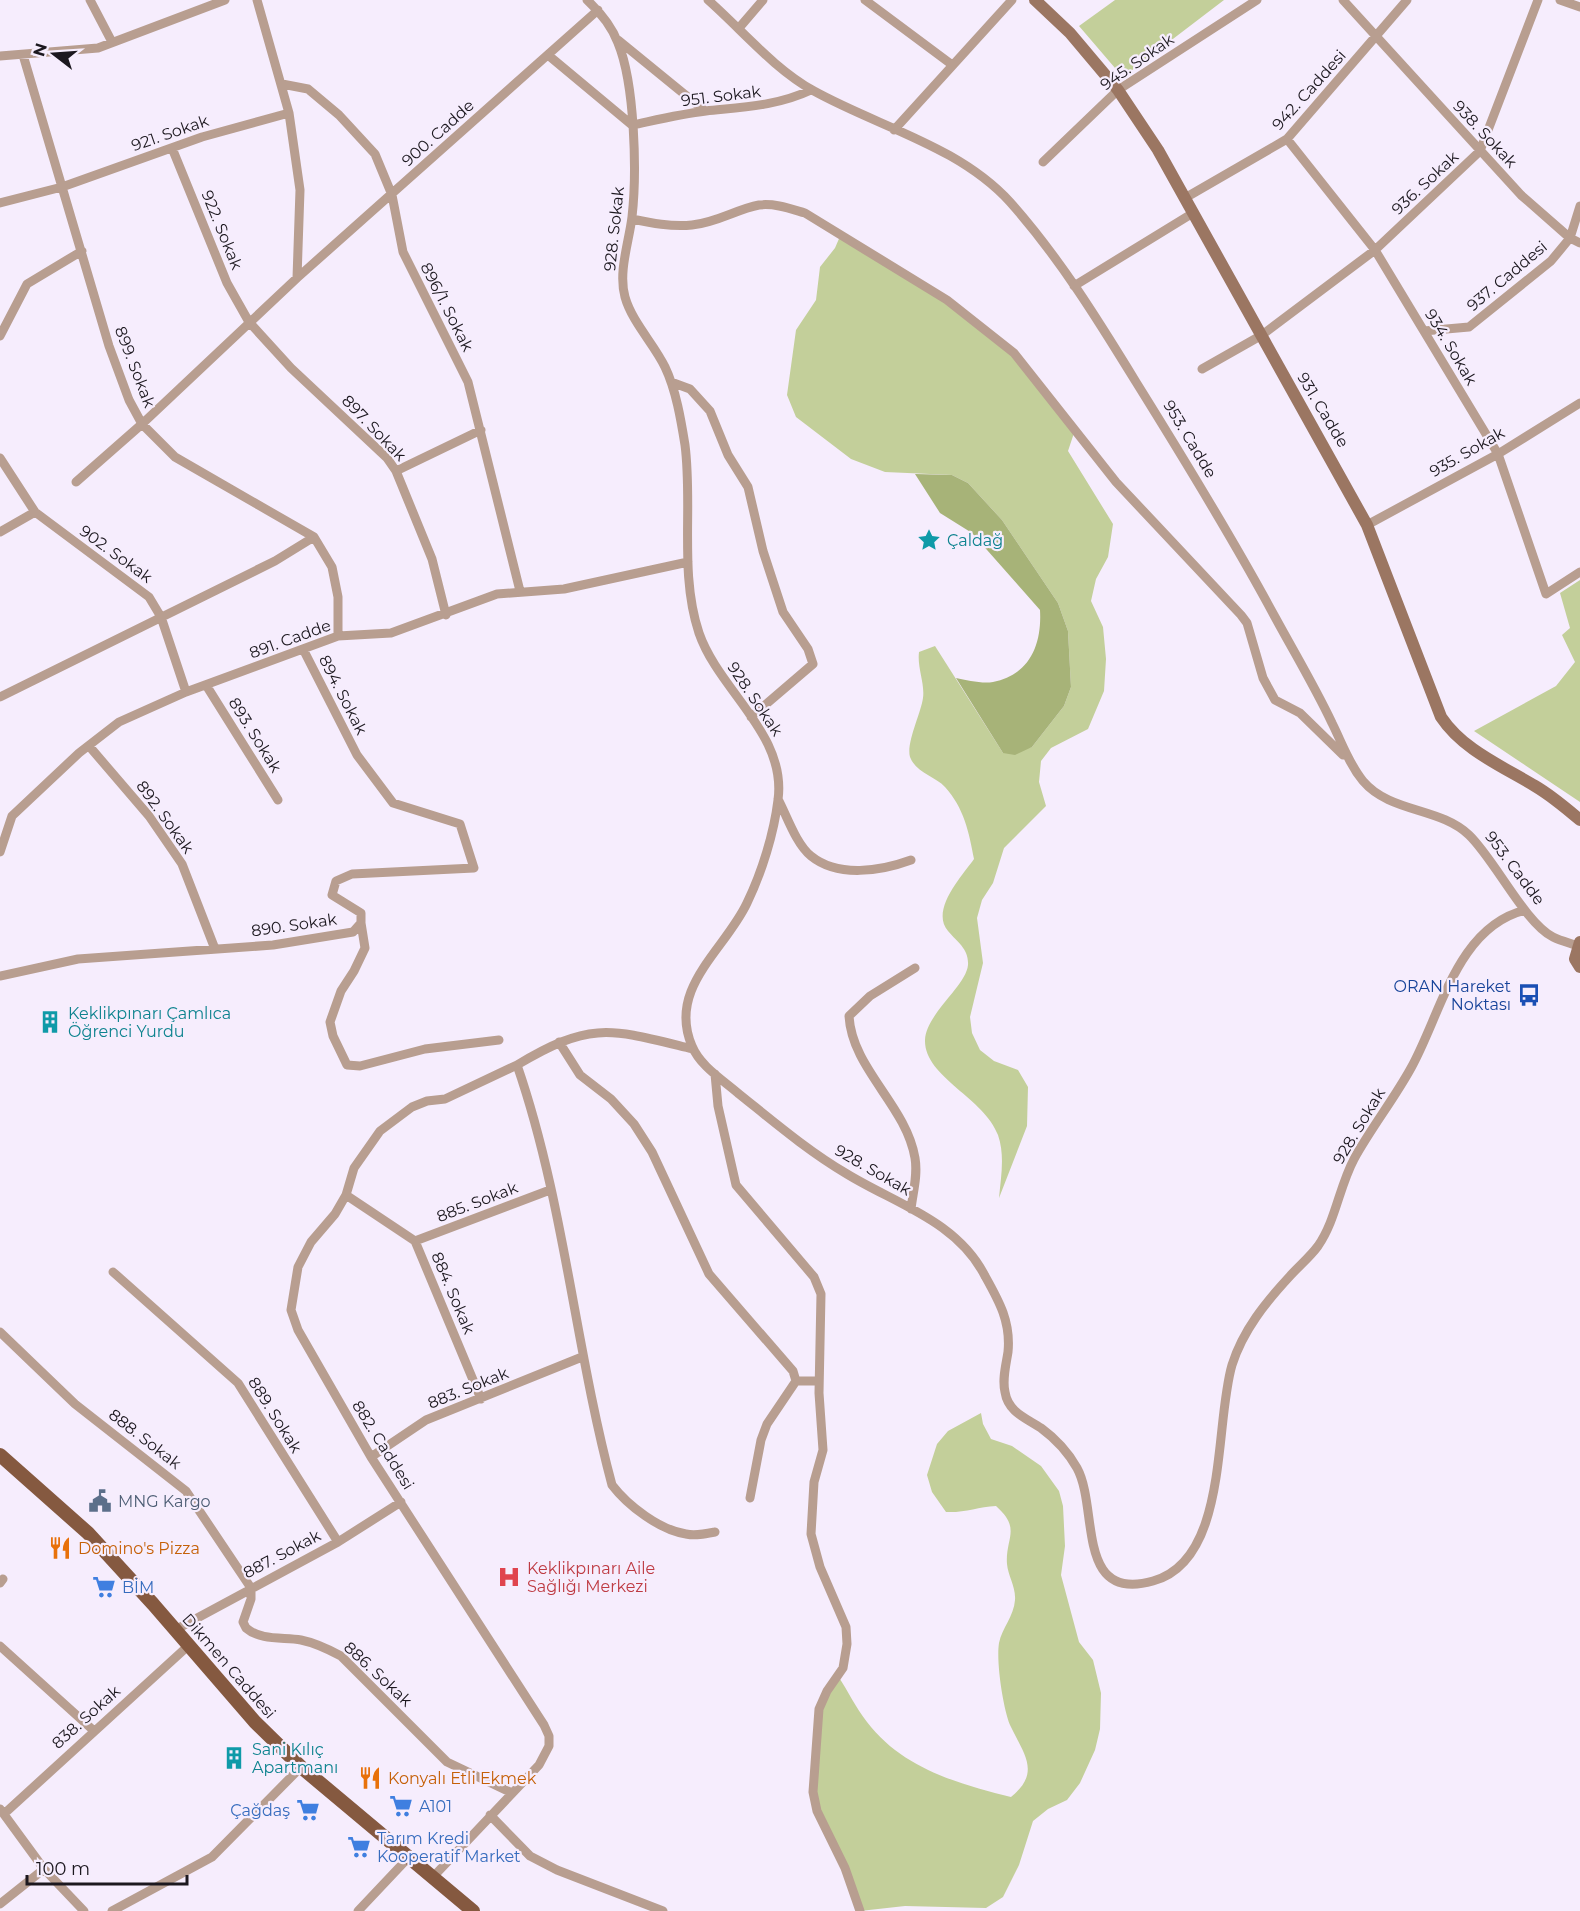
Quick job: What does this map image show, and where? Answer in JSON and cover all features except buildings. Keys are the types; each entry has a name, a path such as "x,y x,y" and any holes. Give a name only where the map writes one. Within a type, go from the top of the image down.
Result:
{"main road":[{"name":"931. Cadde","path":"1035,0 1070,33 1118,90 1158,150 1368,525 1441,717 1451,731 1470,747 1561,803 1580,821"},
{"name":"953. Cadde","path":"1579,944 1575,959 1580,967"},
{"name":"Dikmen Caddesi","path":"0,1455 88,1533 255,1722 301,1767 473,1911"}],"street":[{"path":"90,0 112,42"},
{"path":"0,56 98,48 223,0"},
{"path":"257,0 289,113 300,190 297,278"},
{"name":"928. Sokak","path":"587,0 598,10 618,40 626,72 632,124 634,189 623,290 632,312 666,369 671,382 685,448 688,562 699,634 726,686 752,717 771,748 778,781 778,799 758,876 745,908 701,969 692,989 686,1012 693,1049 714,1074 802,1145 848,1175 936,1222 958,1240 979,1264 1006,1316 1009,1335 1005,1396 1012,1409 1045,1431 1073,1460 1083,1480 1090,1520 1091,1544 1097,1563 1110,1577 1139,1584 1167,1576 1196,1548 1204,1529 1217,1463 1225,1392 1234,1359 1247,1330 1267,1301 1317,1247 1331,1220 1351,1165 1421,1049 1462,961 1476,941 1500,919 1525,910"},
{"name":"953. Cadde","path":"708,0 765,53 811,90 959,161 987,180 1041,239 1164,426 1244,560 1332,723 1349,762 1366,785 1385,798 1452,822 1466,832 1483,849 1525,910 1550,936 1579,944"},
{"path":"739,28 764,0"},
{"path":"865,0 951,64"},
{"path":"894,129 951,64 1012,0"},
{"name":"945. Sokak","path":"1043,162 1118,90 1257,0"},
{"name":"938. Sokak","path":"1344,0 1376,38 1521,195 1570,238 1580,243"},
{"name":"942. Caddesi","path":"1185,198 1287,139 1407,0"},
{"name":"936. Sokak","path":"1202,369 1262,335 1375,250 1480,151 1538,0"},
{"path":"1560,0 1580,7"},
{"name":"900. Cadde","path":"76,482 142,424 297,278 598,10"},
{"path":"618,40 705,111"},
{"name":"899. Sokak","path":"23,55 109,346 129,400 142,424 175,457 314,537 332,567 339,597 338,636"},
{"path":"548,55 632,124"},
{"name":"896/1. Sokak","path":"282,84 308,89 339,115 375,154 392,195 403,252 468,382 520,591"},
{"name":"951. Sokak","path":"632,124 705,111 762,107 791,100 811,90"},
{"name":"921. Sokak","path":"0,203 63,187 172,148 289,113"},
{"name":"934. Sokak","path":"1287,139 1375,250 1498,454 1546,594 1580,572"},
{"name":"922. Sokak","path":"172,148 227,283 249,322"},
{"path":"632,219 663,225 692,225 722,219 759,205 780,206 805,213 947,300 1014,353 1116,482 1241,615 1247,623 1251,645 1263,678 1275,700 1300,713 1349,762"},
{"name":"937. Caddesi","path":"1424,331 1469,327 1551,261 1570,238 1580,206"},
{"path":"1074,286 1193,213"},
{"path":"0,336 27,284 82,251"},
{"name":"897. Sokak","path":"249,322 291,368 387,458 396,471 432,559 446,615"},
{"path":"671,382 690,389 710,411 728,455 748,487 763,551 783,612 808,649 813,664 752,717"},
{"name":"935. Sokak","path":"1368,525 1498,454 1580,403"},
{"path":"396,471 481,430"},
{"name":"902. Sokak","path":"0,458 35,512 149,597 162,616 186,692"},
{"path":"0,532 35,512"},
{"path":"0,697 275,561 314,537"},
{"name":"891. Cadde","path":"0,852 12,816 89,746 119,722 186,692 338,636 392,633 446,615 497,594 564,589 688,562"},
{"name":"894. Sokak","path":"303,649 357,756"},
{"name":"893. Sokak","path":"206,686 278,800"},
{"name":"892. Sokak","path":"89,746 149,816 182,864 215,950"},
{"name":"890. Sokak","path":"0,976 78,959 273,945 353,932 361,923 361,914 332,895 336,881 352,874 474,868 460,824 393,802 357,756"},
{"path":"778,799 810,856 827,864 842,869 874,870 911,860"},
{"path":"361,923 365,948 341,991 330,1022 333,1036 347,1065 360,1066 425,1049 499,1040"},
{"path":"911,1209 916,1176 915,1159 909,1134 900,1114 855,1043 849,1016 870,996 915,968"},
{"name":"882. Caddesi","path":"433,1877 512,1794 547,1753 549,1736 371,1457 298,1330 291,1310 298,1267 311,1242 335,1214 346,1195 354,1168 369,1144 392,1121 412,1107 427,1101 446,1099 559,1042 592,1033 612,1031 693,1049"},
{"path":"559,1042 580,1075 611,1099 634,1124 652,1152 709,1274 727,1298 793,1371 796,1381"},
{"path":"517,1065 528,1098 549,1190 582,1357 612,1485 622,1499 683,1534 695,1536 715,1532"},
{"path":"714,1074 718,1106 736,1185 814,1277 821,1294 819,1381 823,1450 814,1482 813,1548 846,1627 848,1644 843,1668 827,1691 819,1709 813,1792 817,1811 845,1868 860,1911"},
{"name":"885. Sokak","path":"415,1241 549,1190"},
{"name":"884. Sokak","path":"346,1195 415,1241 481,1399"},
{"name":"889. Sokak","path":"113,1272 238,1383 338,1542"},
{"name":"888. Sokak","path":"0,1332 75,1404 186,1491 251,1588"},
{"name":"883. Sokak","path":"371,1457 426,1420 582,1357"},
{"path":"796,1381 819,1381"},
{"path":"750,1498 761,1440 767,1424 796,1381"},
{"name":"887. Sokak","path":"176,1630 338,1542 401,1502"},
{"name":"886. Sokak","path":"251,1588 251,1599 243,1622 249,1632 311,1643 341,1656 447,1762 512,1794"},
{"path":"0,1646 93,1730"},
{"name":"838. Sokak","path":"2,1811 188,1646"},
{"path":"112,1911 212,1857 301,1767"},
{"path":"2,1811 44,1869 84,1911"},
{"path":"490,1815 530,1856 663,1911"},
{"path":"358,1911 409,1857"},
{"path":"0,1904 44,1869"}],"green space":[{"path":"1115,0 1224,0 1127,74 1121,75 1079,26"},
{"path":"841,234 947,300 1014,353 1075,430 1068,451 1113,524 1108,557 1096,579 1091,601 1103,627 1106,659 1104,691 1088,729 1051,748 1041,761 1039,782 1046,806 1004,848 993,883 982,900 977,918 983,963 970,1017 972,1033 980,1050 994,1061 1018,1070 1028,1087 1027,1126 999,1198 1002,1158 998,1135 981,1110 934,1065 927,1053 925,1040 932,1020 966,973 967,955 943,923 943,913 950,894 974,859 968,830 957,803 941,783 921,771 910,757 910,744 923,698 919,652 935,646 1003,753 1032,747 1064,706 1071,687 1068,631 1058,603 1002,520 968,483 952,475 885,472 851,459 796,417 787,395 796,330 816,300 820,267 835,248"},
{"path":"915,474 952,475 968,483 1002,520 1058,603 1068,631 1071,687 1064,706 1032,747 1015,755 1003,753 956,678 975,682 993,682 1016,673 1025,665 1036,646 1040,610 972,533 940,513"},
{"path":"1580,580 1580,802 1474,731 1556,686 1575,662 1562,635 1570,628 1560,593"},
{"path":"981,1413 983,1424 991,1439 1012,1446 1041,1466 1059,1491 1063,1506 1065,1546 1061,1575 1079,1642 1093,1660 1101,1693 1100,1729 1095,1750 1080,1783 1067,1800 1048,1809 1033,1821 1019,1865 1003,1897 986,1908 905,1906 860,1911 817,1811 816,1735 827,1691 838,1676 859,1711 881,1738 914,1763 932,1772 951,1780 1011,1797 1026,1779 1028,1771 1024,1753 1007,1717 998,1661 999,1643 1015,1600 1007,1564 1011,1534 1008,1521 996,1506 946,1512 932,1492 927,1475 937,1444 948,1431"}],"place":[{"name":"Çaldağ","path":"929,540"},
{"name":"ORAN Hareket Noktası","path":"1529,995"},
{"name":"Keklikpınarı Çamlıca Öğrenci Yurdu","path":"50,1022"},
{"name":"MNG Kargo","path":"100,1501"},
{"name":"Domino's Pizza","path":"60,1548"},
{"name":"Keklikpınarı Aile Sağlığı Merkezi","path":"509,1577"},
{"name":"BİM","path":"104,1587"},
{"name":"Sani Kılıç Apartmanı","path":"234,1758"},
{"name":"Konyalı Etli Ekmek","path":"370,1778"},
{"name":"A101","path":"401,1806"},
{"name":"Çağdaş","path":"308,1810"},
{"name":"Tarım Kredi Kooperatif Market","path":"359,1847"}]}
